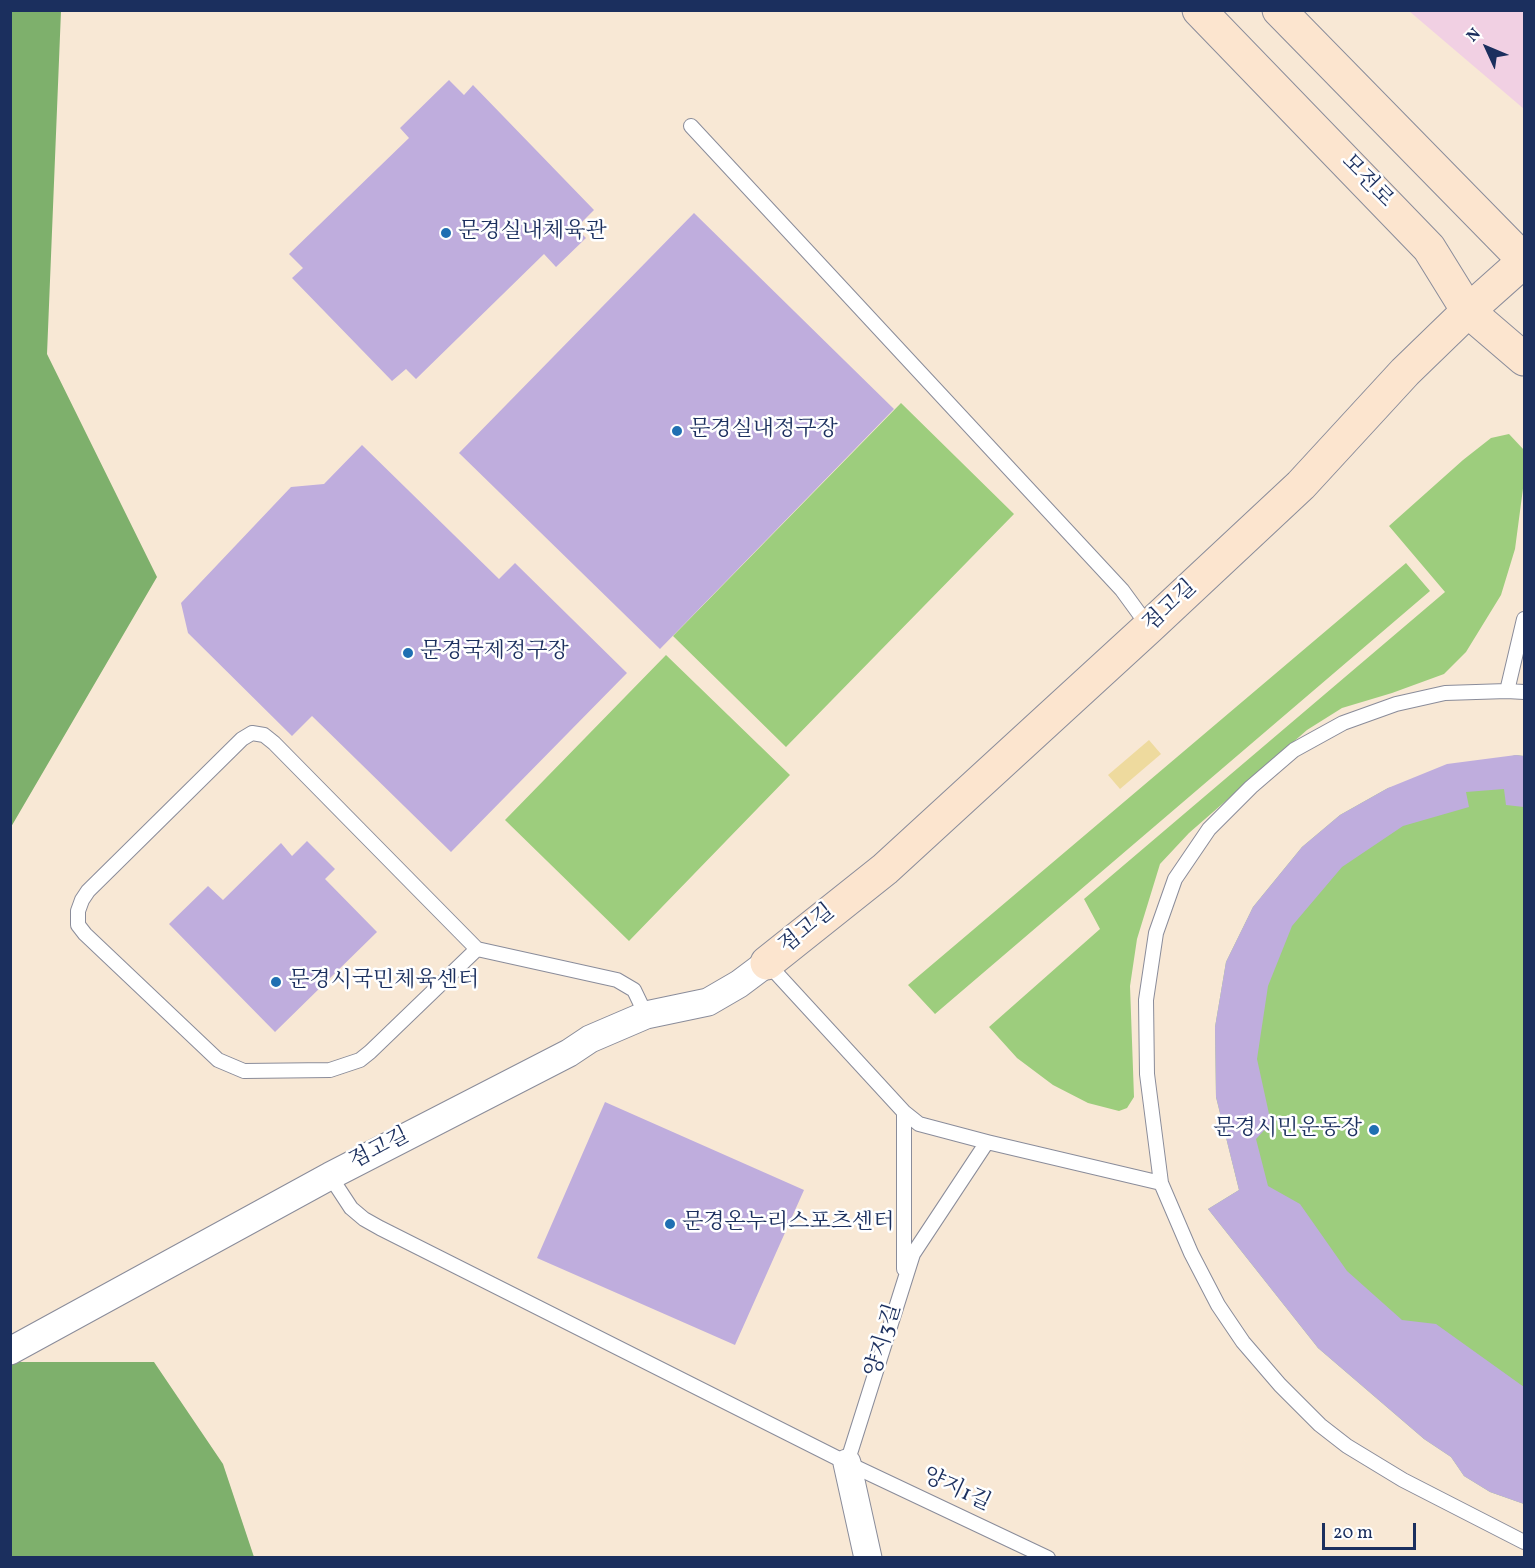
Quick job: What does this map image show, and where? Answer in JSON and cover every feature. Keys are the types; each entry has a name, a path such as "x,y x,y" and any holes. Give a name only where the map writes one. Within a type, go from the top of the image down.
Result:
{"street":[{"name":"모전로","path":"1199,10 1429,248 1468,311 1524,359"},
{"path":"1279,10 1524,261"},
{"name":"점고길","path":"10,1351 330,1176 569,1053 590,1039 646,1015 708,1002 739,984 885,869 1149,627 1301,485 1405,372 1524,261"},
{"name":"양지3길","path":"847,1463 868,1557"}],"lane":[{"path":"691,126 1122,590 1149,627"},
{"path":"1507,691 1524,619"},
{"path":"1524,692 1445,693 1396,704 1342,723 1294,750 1251,787 1209,829 1175,879 1156,933 1146,999 1147,1074 1161,1183 1191,1253 1218,1305 1236,1333 1280,1385 1320,1425 1347,1446 1403,1480 1524,1542"},
{"path":"477,949 360,1059 330,1070 243,1071 218,1060 85,934 78,925 78,910 88,891 242,739 252,733 264,735 477,949 618,981 634,990 646,1015"},
{"path":"766,963 904,1112 920,1124 1161,1183"},
{"path":"903,1282 904,1112"},
{"name":"양지3길","path":"847,1463 913,1254 987,1142"},
{"name":"양지1길","path":"330,1176 351,1208 372,1223 847,1463 1048,1557"}],"shaded area":[{"path":"1409,11 1524,11 1524,109"}],"green space":[{"path":"11,10 61,11 47,354 157,577 11,827"},
{"path":"901,403 1014,514 786,747 673,636"},
{"path":"1509,434 1524,450 1524,481 1515,549 1501,595 1466,652 1444,674 1342,708 1307,730 1189,833 1160,864 1137,939 1130,986 1134,1097 1127,1108 1119,1111 1088,1103 1053,1085 1017,1058 989,1027 1100,929 1084,899 1445,592 1389,526 1491,438"},
{"path":"1406,563 1430,591 935,1014 908,985"},
{"path":"666,655 790,775 629,941 505,820"},
{"name":"문경시민운동장","path":"1516,755 1524,756 1524,1504 1490,1492 1464,1476 1451,1457 1424,1439 1318,1348 1208,1209 1239,1190 1216,1097 1215,1027 1226,962 1253,907 1302,847 1340,815 1388,788"},
{"path":"10,1362 154,1362 223,1464 254,1557 11,1557"}],"sand":[{"path":"1149,740 1161,754 1120,789 1108,775"}],"building":[{"name":"문경실내체육관","path":"449,80 464,95 473,85 594,210 576,228 586,238 556,267 544,254 416,379 406,369 392,381 292,278 303,268 289,254 409,138 400,128"},
{"name":"문경실내정구장","path":"694,213 894,409 660,649 459,453"},
{"name":"문경국제정구장","path":"362,445 499,579 515,563 627,673 451,852 312,716 292,736 188,633 181,603 291,487 324,484"},
{"path":"1516,755 1524,756 1524,807 1506,805 1504,789 1466,792 1469,807 1403,826 1342,867 1292,926 1268,986 1257,1059 1271,1123 1256,1139 1268,1186 1300,1204 1347,1271 1402,1320 1436,1324 1524,1387 1524,1504 1490,1492 1464,1476 1451,1457 1424,1439 1318,1348 1208,1209 1239,1190 1216,1097 1215,1027 1226,962 1253,907 1302,847 1340,815 1388,788 1447,764"},
{"name":"문경시국민체육센터","path":"307,841 335,869 325,879 377,932 275,1032 169,924 208,886 223,900 281,843 292,856"},
{"name":"문경온누리스포츠센터","path":"605,1102 804,1190 735,1345 537,1258"}],"place":[{"name":"문경실내체육관","path":"446,233"},
{"name":"문경실내정구장","path":"677,431"},
{"name":"문경국제정구장","path":"408,653"},
{"name":"문경시국민체육센터","path":"276,982"},
{"name":"문경시민운동장","path":"1374,1130"},
{"name":"문경온누리스포츠센터","path":"670,1224"}]}
